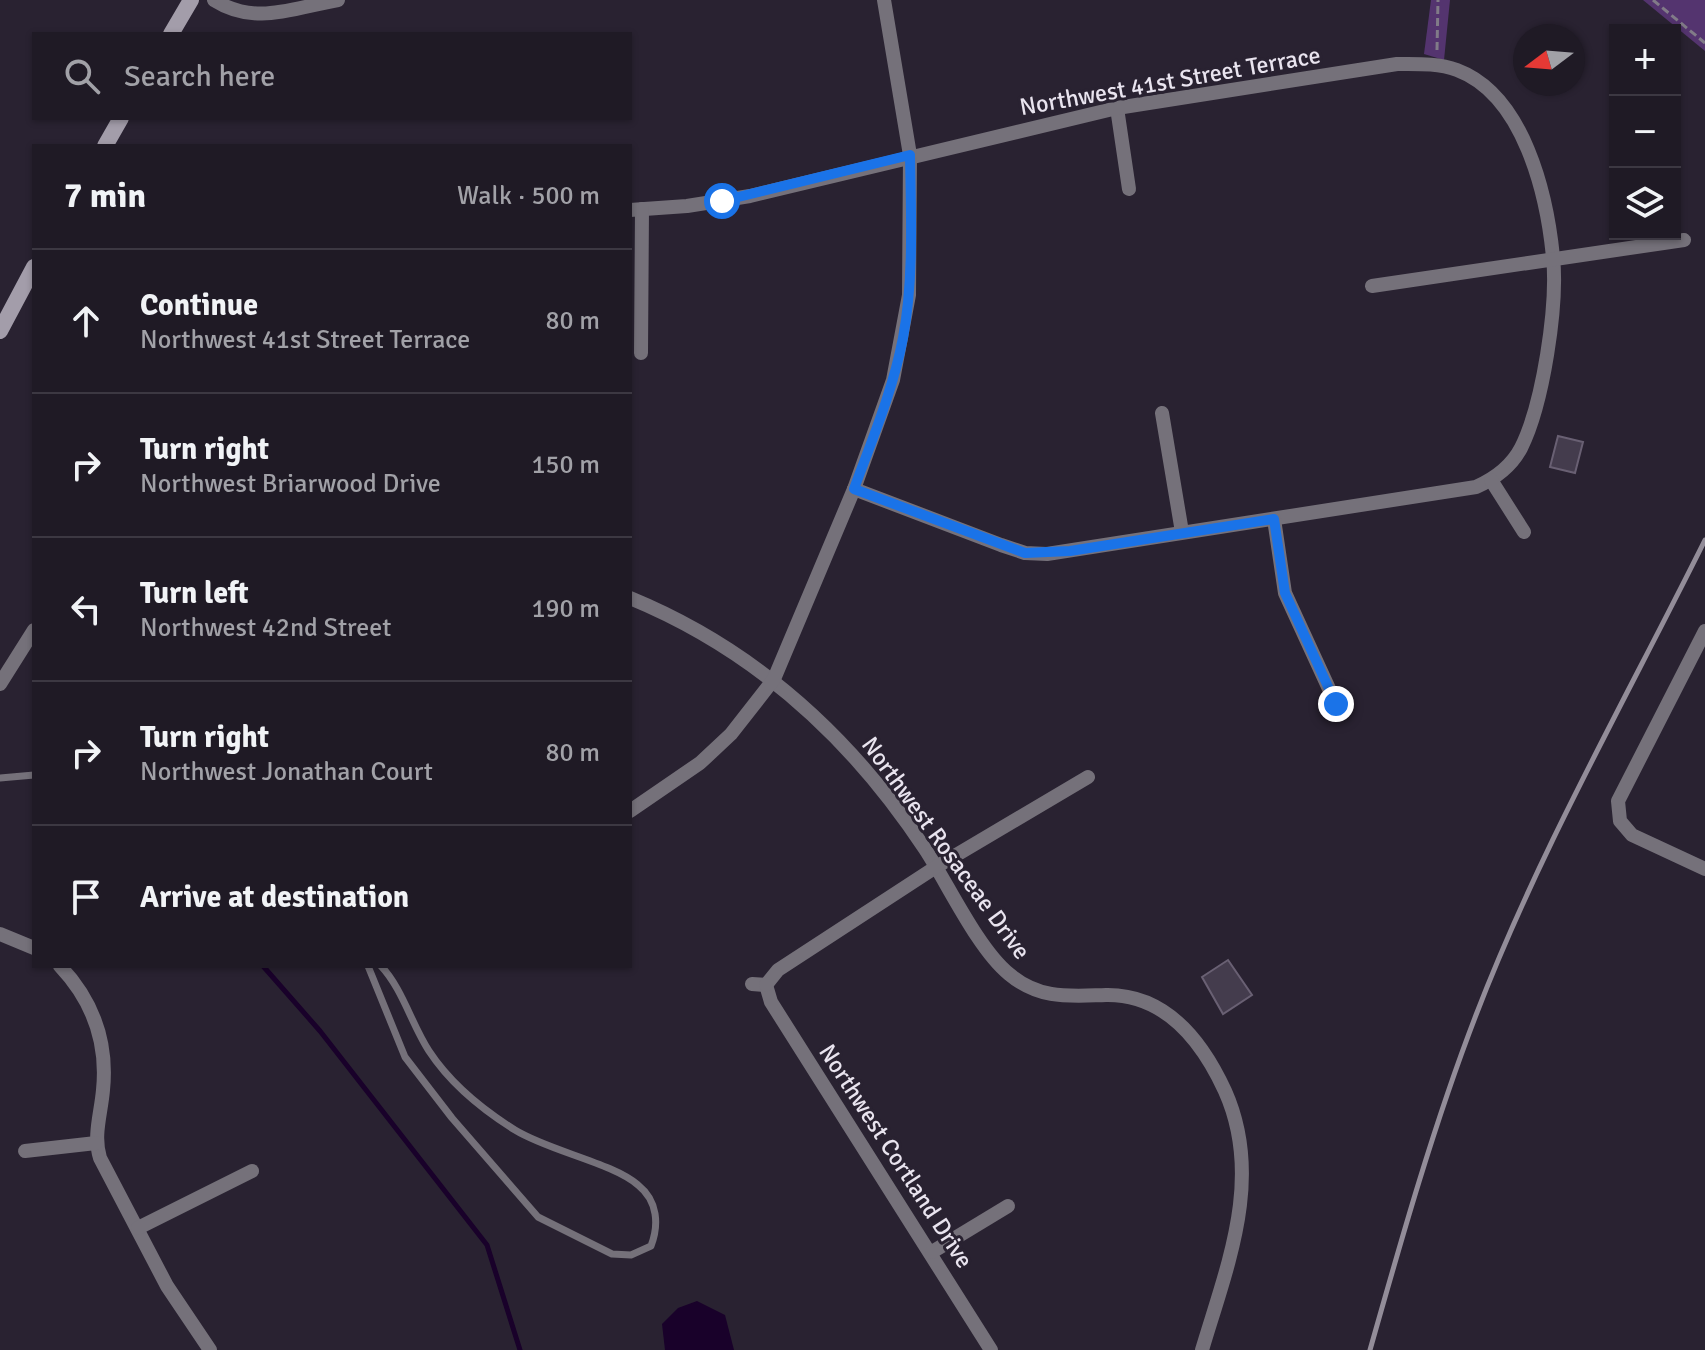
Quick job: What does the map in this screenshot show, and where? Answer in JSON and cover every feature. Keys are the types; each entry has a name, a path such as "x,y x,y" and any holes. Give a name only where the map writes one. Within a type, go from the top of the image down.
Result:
{"street":[{"path":"172,32 191,0"},
{"path":"214,0 246,15 262,16 338,0"},
{"path":"632,810 700,763 731,734 774,679 854,489 893,380 909,295 910,155 884,0"},
{"name":"Northwest 41st Street Terrace","path":"636,209 750,196 910,155 1117,108 1397,64 1428,64 1458,71 1503,105 1519,133 1544,204 1553,259 1548,346 1534,405 1521,448 1491,480"},
{"path":"1117,108 1129,189"},
{"path":"106,144 120,120"},
{"path":"636,209 641,353"},
{"path":"1372,286 1684,240"},
{"path":"0,331 32,271"},
{"path":"1162,413 1182,532"},
{"path":"854,489 1025,553 1070,551 1476,487 1491,480 1524,532"},
{"path":"1274,519 1288,602 1336,704"},
{"name":"Northwest Rosaceae Drive","path":"632,599 701,631 774,679 851,752 936,867 984,944 1009,975 1053,996 1085,998 1105,995 1146,1001 1168,1012 1188,1030 1225,1092 1236,1119 1241,1153 1240,1222 1202,1350"},
{"path":"1705,631 1618,801 1620,821 1632,835 1705,869"},
{"path":"0,684 32,633"},
{"name":"Northwest Cortland Drive","path":"991,1350 932,1252 759,984 936,867 1088,777"},
{"path":"0,934 32,947"},
{"path":"62,968 91,1006 100,1033 104,1075 96,1143 183,1312 210,1350"},
{"path":"25,1151 96,1143"},
{"path":"138,1228 252,1171"},
{"path":"932,1252 1008,1206"}],"lane":[{"path":"0,778 32,775"},
{"path":"369,968 405,1057 452,1118 538,1217 612,1254 631,1255 651,1246 658,1227 653,1205 638,1185 534,1142 492,1115 459,1087 430,1053 382,968"}],"path":[{"path":"1437,58 1438,0"},
{"path":"1653,0 1705,43"}],"shaded area":[{"path":"1431,0 1450,0 1444,60 1424,54"},
{"path":"1643,0 1705,0 1705,51 1681,31 1681,24 1672,24"},
{"path":"697,1301 725,1315 734,1350 665,1350 662,1324 678,1308"}],"building":[{"path":"1558,436 1583,442 1575,473 1550,467"},
{"path":"1228,960 1252,995 1223,1014 1202,977"}],"waterway":[{"path":"265,968 320,1031 487,1245 520,1350"}],"railway":[{"path":"1370,1350 1432,1139 1501,954 1585,775 1705,540"}],"route":[{"path":"722,201 910,155 909,295 903,337 893,380 854,489 1025,553 1070,551 1274,519 1285,593 1291,612 1336,704"}]}
